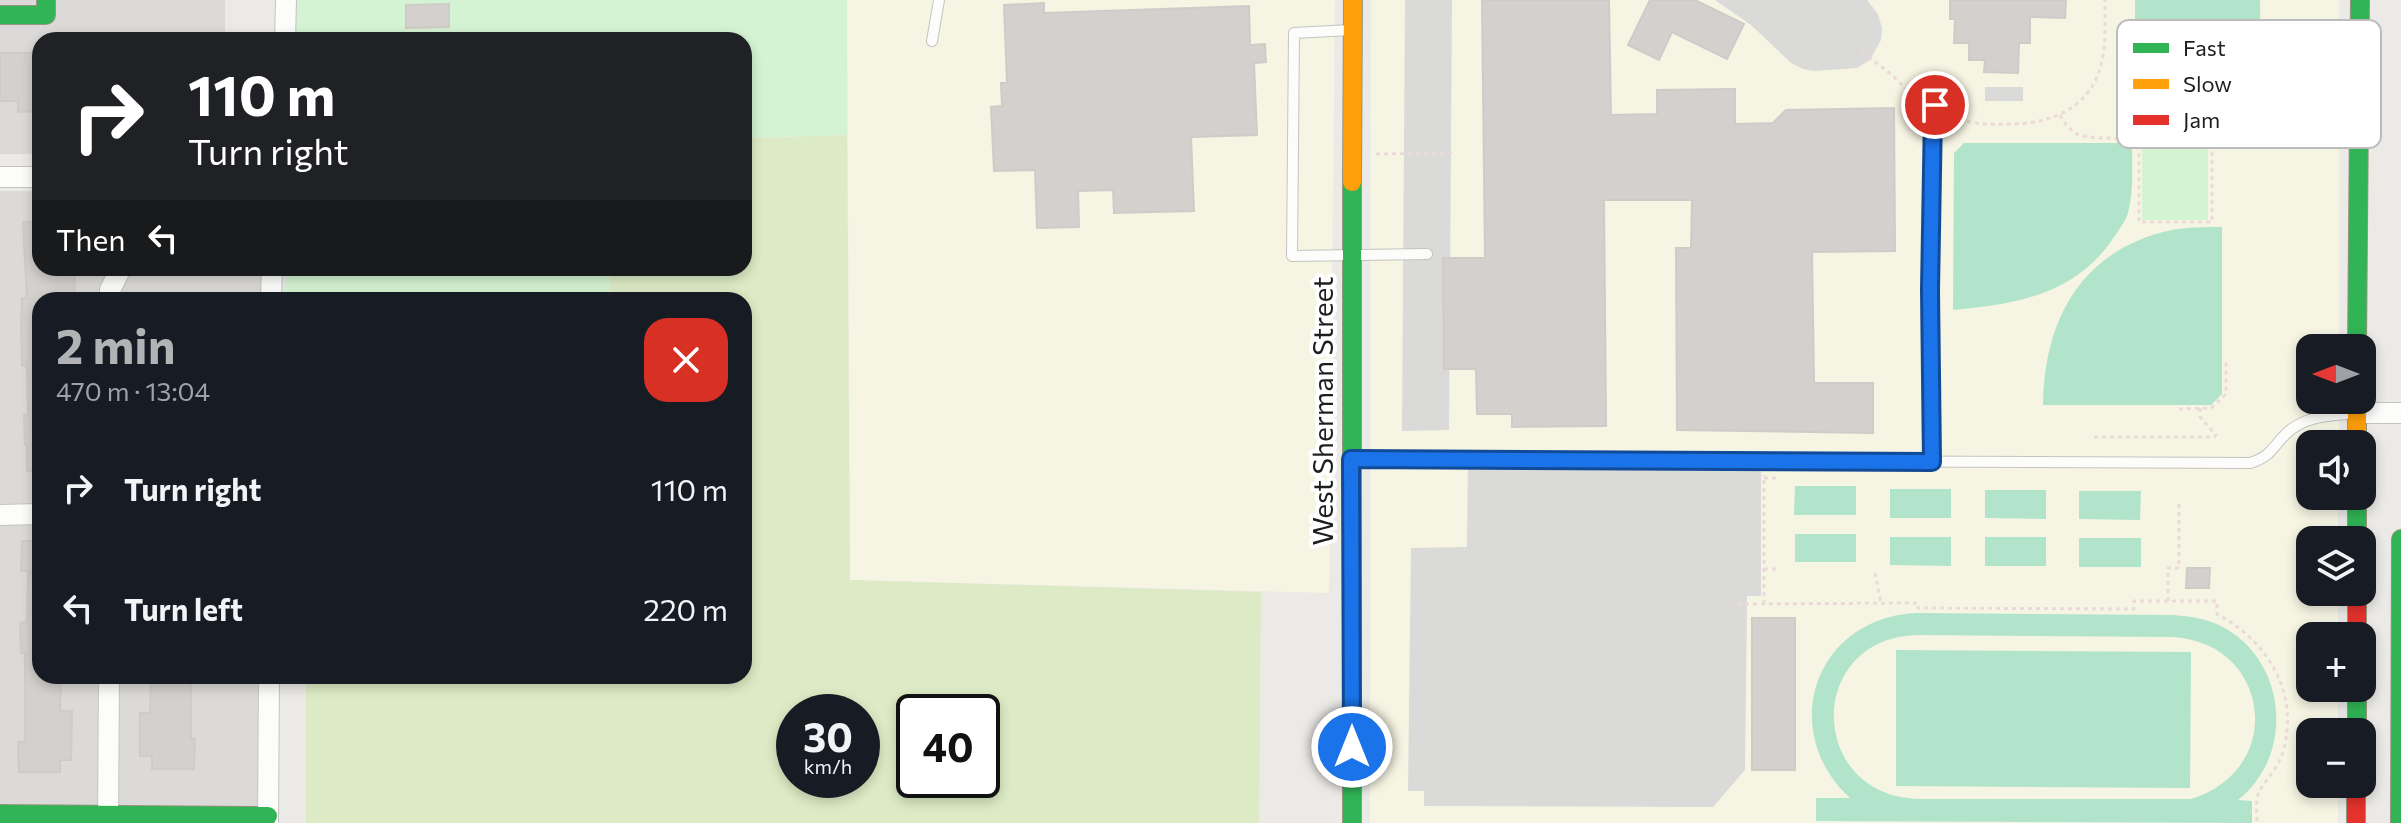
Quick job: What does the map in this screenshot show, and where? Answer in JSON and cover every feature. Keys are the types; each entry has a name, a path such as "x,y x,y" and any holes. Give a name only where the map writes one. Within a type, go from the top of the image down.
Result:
{"street":[{"path":"285,32 286,0"},
{"name":"West Sherman Street","path":"1352,823 1353,0"},
{"path":"2360,0 2360,20"},
{"path":"0,15 46,7"},
{"path":"2357,334 2359,148"},
{"path":"0,177 32,177"},
{"path":"2376,409 2401,413"},
{"path":"0,515 32,514"},
{"path":"2400,823 2401,539"},
{"path":"108,819 109,684"},
{"path":"0,814 108,819 268,820 269,684"},
{"path":"2356,798 2356,823"}],"lane":[{"path":"932,41 939,0"},
{"path":"1353,30 1294,33 1292,256 1427,254"},
{"path":"1932,462 1930,290 1933,112 1943,95"},
{"path":"1351,459 2250,463 2273,451 2288,432 2307,419 2326,414"}],"path":[{"path":"1862,52 1911,94 1970,123 2034,123 2060,115 2075,106 2089,90 2103,59 2105,0"},
{"path":"2060,115 2079,135 2117,136"},
{"path":"2139,148 2139,222 2212,222 2212,148"},
{"path":"1352,156 1456,153"},
{"path":"2179,409 2211,408 2226,394 2226,362"},
{"path":"2094,437 2214,437 2216,435 2200,417 2200,408"},
{"path":"1764,462 1764,604"},
{"path":"1764,478 1777,478"},
{"path":"2168,601 2168,568 2179,568 2179,500"},
{"path":"1764,569 1776,569"},
{"path":"1875,573 1881,603"},
{"path":"1737,604 1918,603 1918,608 2134,609 2134,601 2217,601 2217,614 2249,635 2264,651 2276,670 2283,690 2286,739 2280,759 2257,794 2257,823"}],"shaded area":[{"path":"0,0 225,0 225,32 32,32 32,154 0,154"},
{"path":"847,0 1335,0 1329,593 850,580"},
{"path":"1371,0 2339,0 2339,20 2117,20 2117,148 2339,148 2339,334 2296,334 2296,414 2339,414 2339,430 2296,430 2296,510 2338,510 2338,526 2296,526 2296,606 2338,606 2338,622 2296,622 2296,702 2338,702 2338,718 2296,718 2296,798 2338,798 2338,823 1370,823"},
{"path":"1405,0 1452,0 1449,430 1402,431"},
{"path":"1715,0 1867,0 1878,14 1881,40 1870,60 1857,68 1803,69 1791,63 1751,25"},
{"path":"1985,87 2023,87 2023,101 1985,101"},
{"path":"0,191 32,191 32,276 264,276 264,292 32,292 32,684 262,684 261,823 0,823"},
{"path":"1468,453 1761,454 1761,596 1747,596 1745,770 1713,807 1424,806 1424,791 1408,791 1411,548 1467,547"}],"green space":[{"path":"287,0 847,0 847,135 752,138 752,32 288,32"},
{"path":"2135,0 2260,0 2260,20 2135,20"},
{"path":"847,135 850,580 1261,592 1259,823 306,823 306,684 752,684 752,292 610,292 610,276 752,276 752,138"},
{"path":"1964,143 2117,143 2117,148 2132,148 2132,189 2127,216 2099,257 2063,284 2022,300 1953,310 1954,153"},
{"path":"2142,148 2208,148 2208,220 2142,220"},
{"path":"2222,227 2222,394 2211,405 2043,405 2051,344 2074,292 2092,271 2114,253 2141,239 2178,229"},
{"path":"286,276 610,276 610,292 284,292"},
{"path":"1795,486 1856,486 1856,515 1794,515"},
{"path":"1890,489 1951,489 1951,518 1890,518"},
{"path":"1985,490 2046,490 2046,519 1985,518"},
{"path":"2079,491 2141,491 2140,520 2079,519"},
{"path":"1795,534 1856,534 1856,562 1795,562"},
{"path":"1890,537 1951,537 1951,566 1890,565"},
{"path":"1985,537 2046,537 2046,566 1985,566"},
{"path":"2079,538 2141,538 2141,567 2079,567"},
{"path":"1918,613 2172,615 2219,625 2242,640 2259,660 2270,683 2276,708 2275,733 2269,758 2257,781 2238,800 2252,801 2252,823 1816,821 1816,798 1850,798 1827,771 1815,741 1812,710 1818,681 1832,655 1854,634 1883,619","holes":["1918,635 2171,637 2205,644 2230,660 2247,682 2254,709 2253,736 2242,762 2222,784 2191,799 1920,799 1883,791 1856,773 1839,747 1834,717 1839,687 1855,661 1881,643"]},
{"path":"1896,650 2191,652 2190,788 1896,786"}],"building":[{"path":"1482,0 1609,0 1611,115 1657,114 1657,90 1735,89 1735,124 1773,123 1786,110 1894,108 1895,251 1812,252 1814,383 1873,383 1873,433 1677,430 1676,248 1691,248 1692,200 1604,200 1606,426 1512,427 1512,414 1477,414 1476,369 1444,369 1443,258 1485,258"},
{"path":"1650,0 1695,0 1744,24 1727,59 1672,32 1659,60 1628,45"},
{"path":"1950,0 2066,0 2065,18 2030,17 2030,43 2019,43 2018,73 1984,72 1985,60 1969,60 1969,43 1954,43 1955,19 1950,19"},
{"path":"1044,3 1044,13 1249,6 1250,45 1265,44 1266,62 1254,63 1257,135 1191,137 1194,211 1114,213 1113,190 1078,191 1079,227 1037,228 1035,170 994,171 991,107 1002,106 1001,83 1007,83 1004,5"},
{"path":"449,4 449,27 406,28 406,5"},
{"path":"0,53 32,53 32,111 18,112 18,101 0,101"},
{"path":"23,222 32,222 32,276 75,276 74,292 32,292 32,471 27,471 25,445 27,366 22,366 22,298 27,298"},
{"path":"22,541 32,541 32,571 21,571"},
{"path":"2187,568 2210,568 2209,588 2186,588"},
{"path":"28,573 32,573 32,684 61,684 60,711 72,711 71,760 60,760 60,772 19,772 18,742 25,742 25,653 21,653 20,623 27,622"},
{"path":"1752,618 1795,618 1795,770 1752,770"},
{"path":"151,684 191,684 194,769 152,769 152,756 140,756 140,713 150,713"}],"traffic: fast":[{"path":"0,15 46,15 46,0"},
{"path":"2360,0 2360,20"},
{"path":"2357,334 2359,148"},
{"path":"1352,182 1352,823"},
{"path":"2357,510 2357,526"},
{"path":"2400,823 2401,539"},
{"path":"2357,702 2357,718"},
{"path":"0,814 268,816"}],"traffic: slow":[{"path":"1352,182 1353,0"},
{"path":"2357,414 2357,430"}],"traffic: jam":[{"path":"2357,606 2357,622"},
{"path":"2356,798 2356,823"}],"route":[{"path":"1352,747 1351,459 1932,462 1930,290 1935,105"}]}
